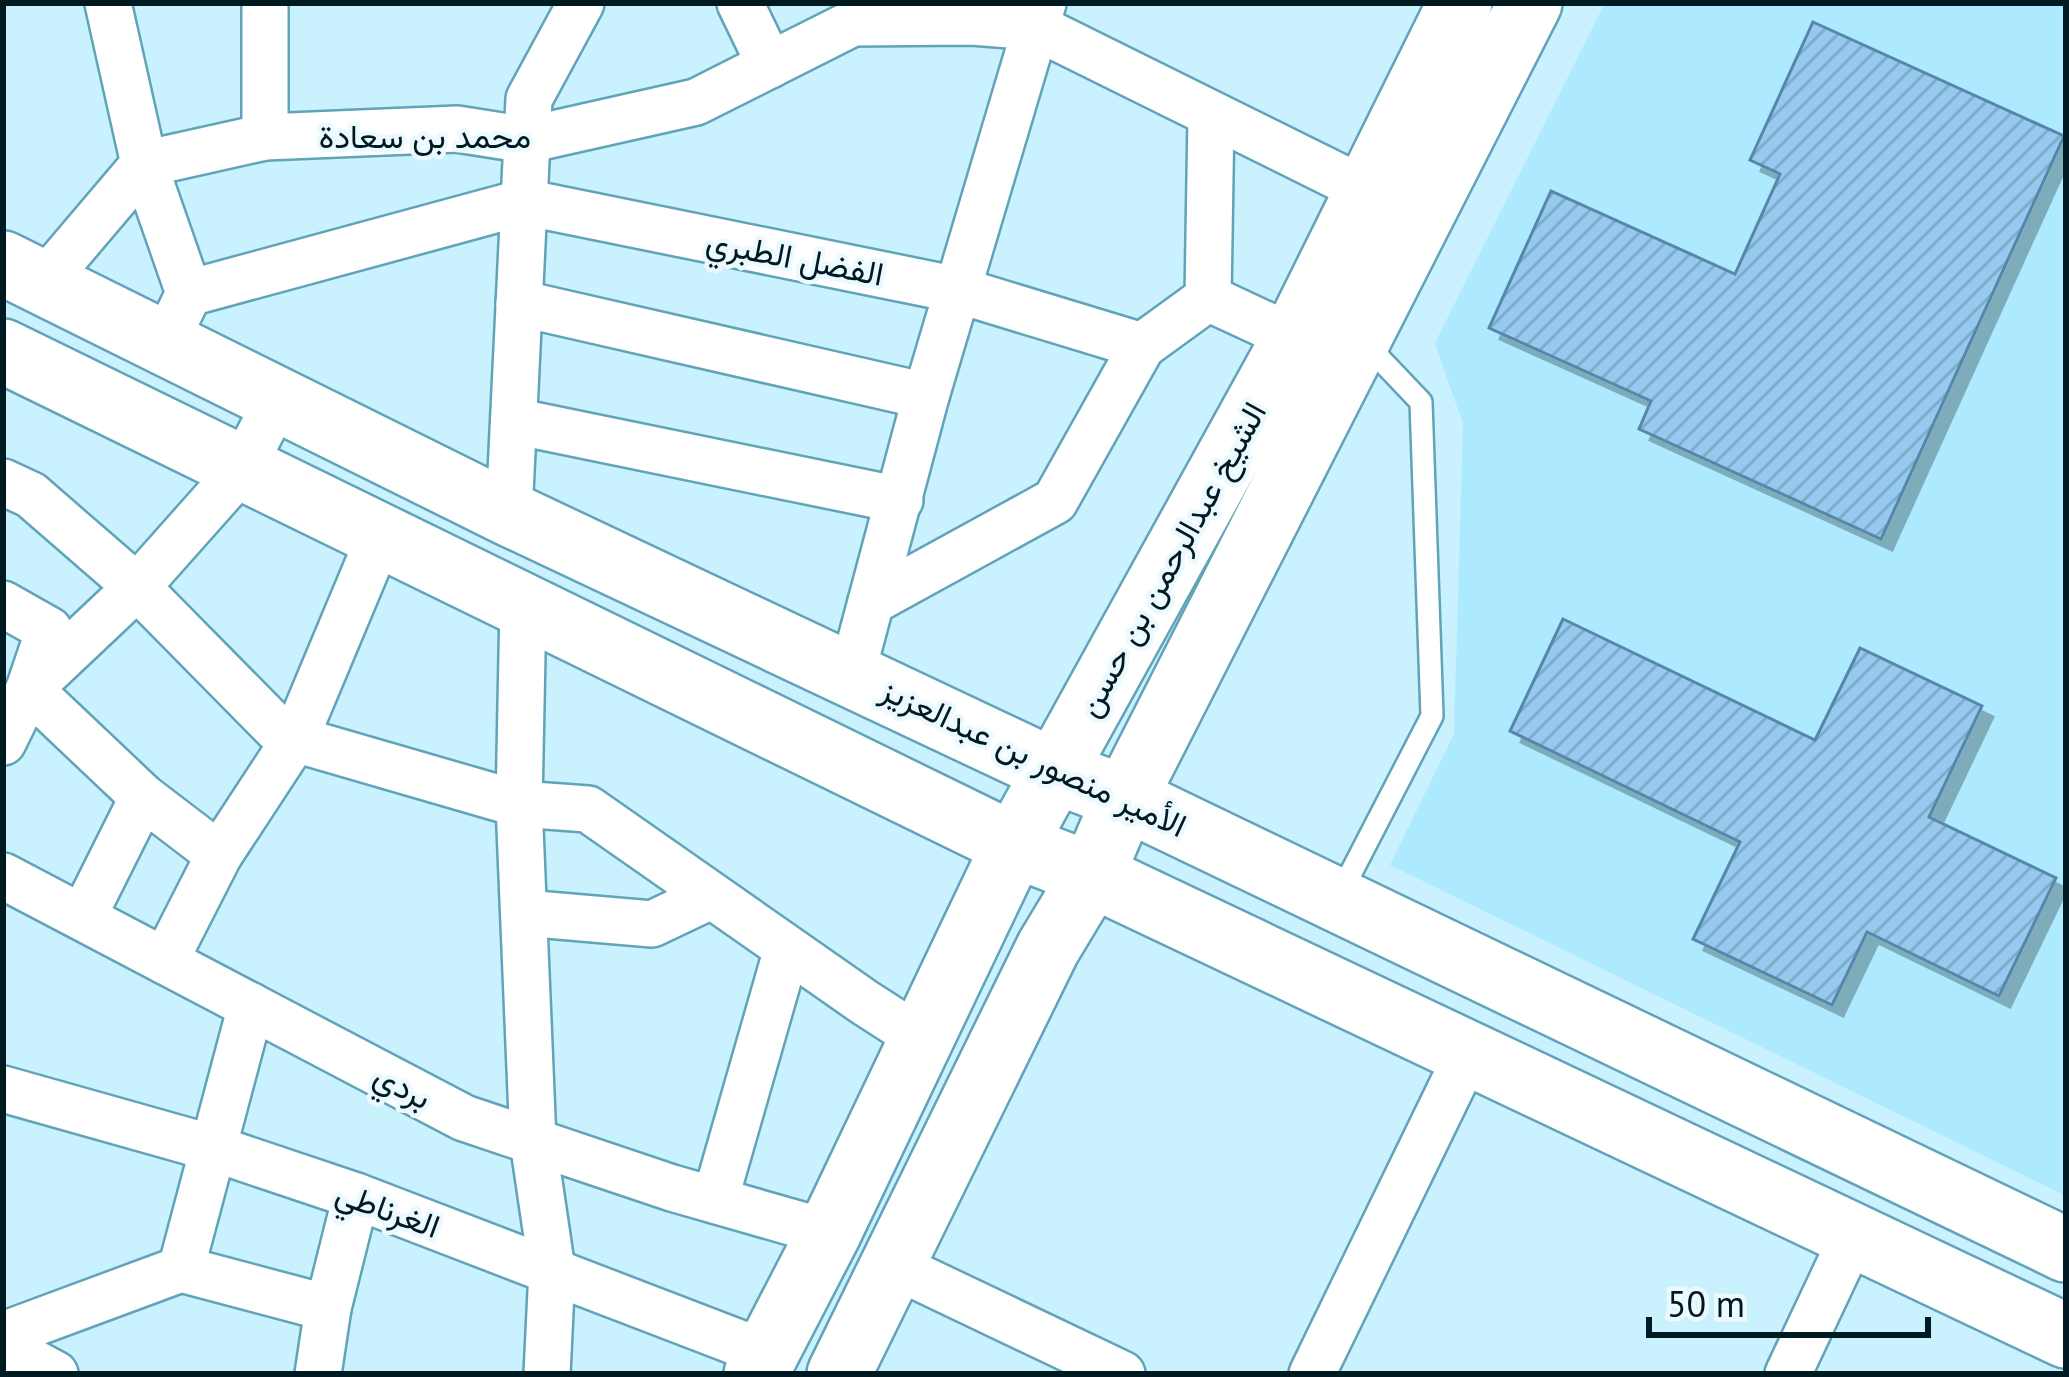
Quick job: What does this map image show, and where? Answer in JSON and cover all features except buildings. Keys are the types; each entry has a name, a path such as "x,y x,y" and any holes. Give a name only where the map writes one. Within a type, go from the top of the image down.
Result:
{"street":[{"path":"108,3 177,318"},
{"path":"265,137 266,3"},
{"path":"509,514 529,99 581,3"},
{"path":"740,3 770,65"},
{"name":"الشيخ عبدالرحمن بن حسن","path":"760,1364 829,1233 1013,845 1294,338 1460,3"},
{"name":"الشيخ عبدالرحمن بن حسن","path":"839,1374 1048,948 1093,875 1125,798 1530,3"},
{"name":"محمد بن سعادة","path":"144,164 265,137 457,129 527,140 697,102 853,23 900,13 1040,15 1211,115 1367,191"},
{"path":"852,673 926,396 1040,15"},
{"path":"1208,298 1211,115"},
{"path":"23,273 144,164"},
{"name":"الفضل الطبري","path":"177,318 524,202 958,290 1142,346"},
{"name":"الأمير منصور بن عبدالعزيز","path":"23,273 177,318 278,399 509,514 1054,770 1125,798 2066,1250"},
{"path":"1208,298 1294,338"},
{"path":"871,602 1055,502 1142,346 1208,298"},
{"path":"519,303 926,396"},
{"path":"8,367 241,470 1013,845 1093,875 2066,1336"},
{"path":"29,689 137,586 241,470 278,399"},
{"path":"514,421 900,500"},
{"path":"3,482 31,495 137,586 277,729 295,739 519,804 588,809 923,1040"},
{"path":"165,961 219,855 295,739 380,536"},
{"path":"3,604 49,630 29,689 3,742"},
{"path":"523,604 519,804 533,1141 552,1270 547,1374"},
{"path":"29,689 143,797 219,855"},
{"path":"82,917 143,797"},
{"name":"بردي","path":"3,875 464,1118 829,1233"},
{"path":"524,913 652,924 711,896"},
{"path":"715,1200 787,949"},
{"path":"181,1269 251,1006"},
{"path":"1312,1374 1468,1053"},
{"name":"الغرناطي","path":"3,1089 216,1149 356,1196 552,1270 760,1364"},
{"path":"318,1374 328,1309 356,1196"},
{"path":"1788,1374 1853,1236"},
{"path":"892,1265 1122,1374"},
{"path":"3,1335 181,1269 328,1309"},
{"path":"3,1346 55,1374"}],"lane":[{"path":"1337,900 1432,716 1421,401 1360,338"}],"shaded area":[{"path":"1605,3 2066,3 2066,1196 1390,865 1454,734 1463,424 1435,343"}]}
